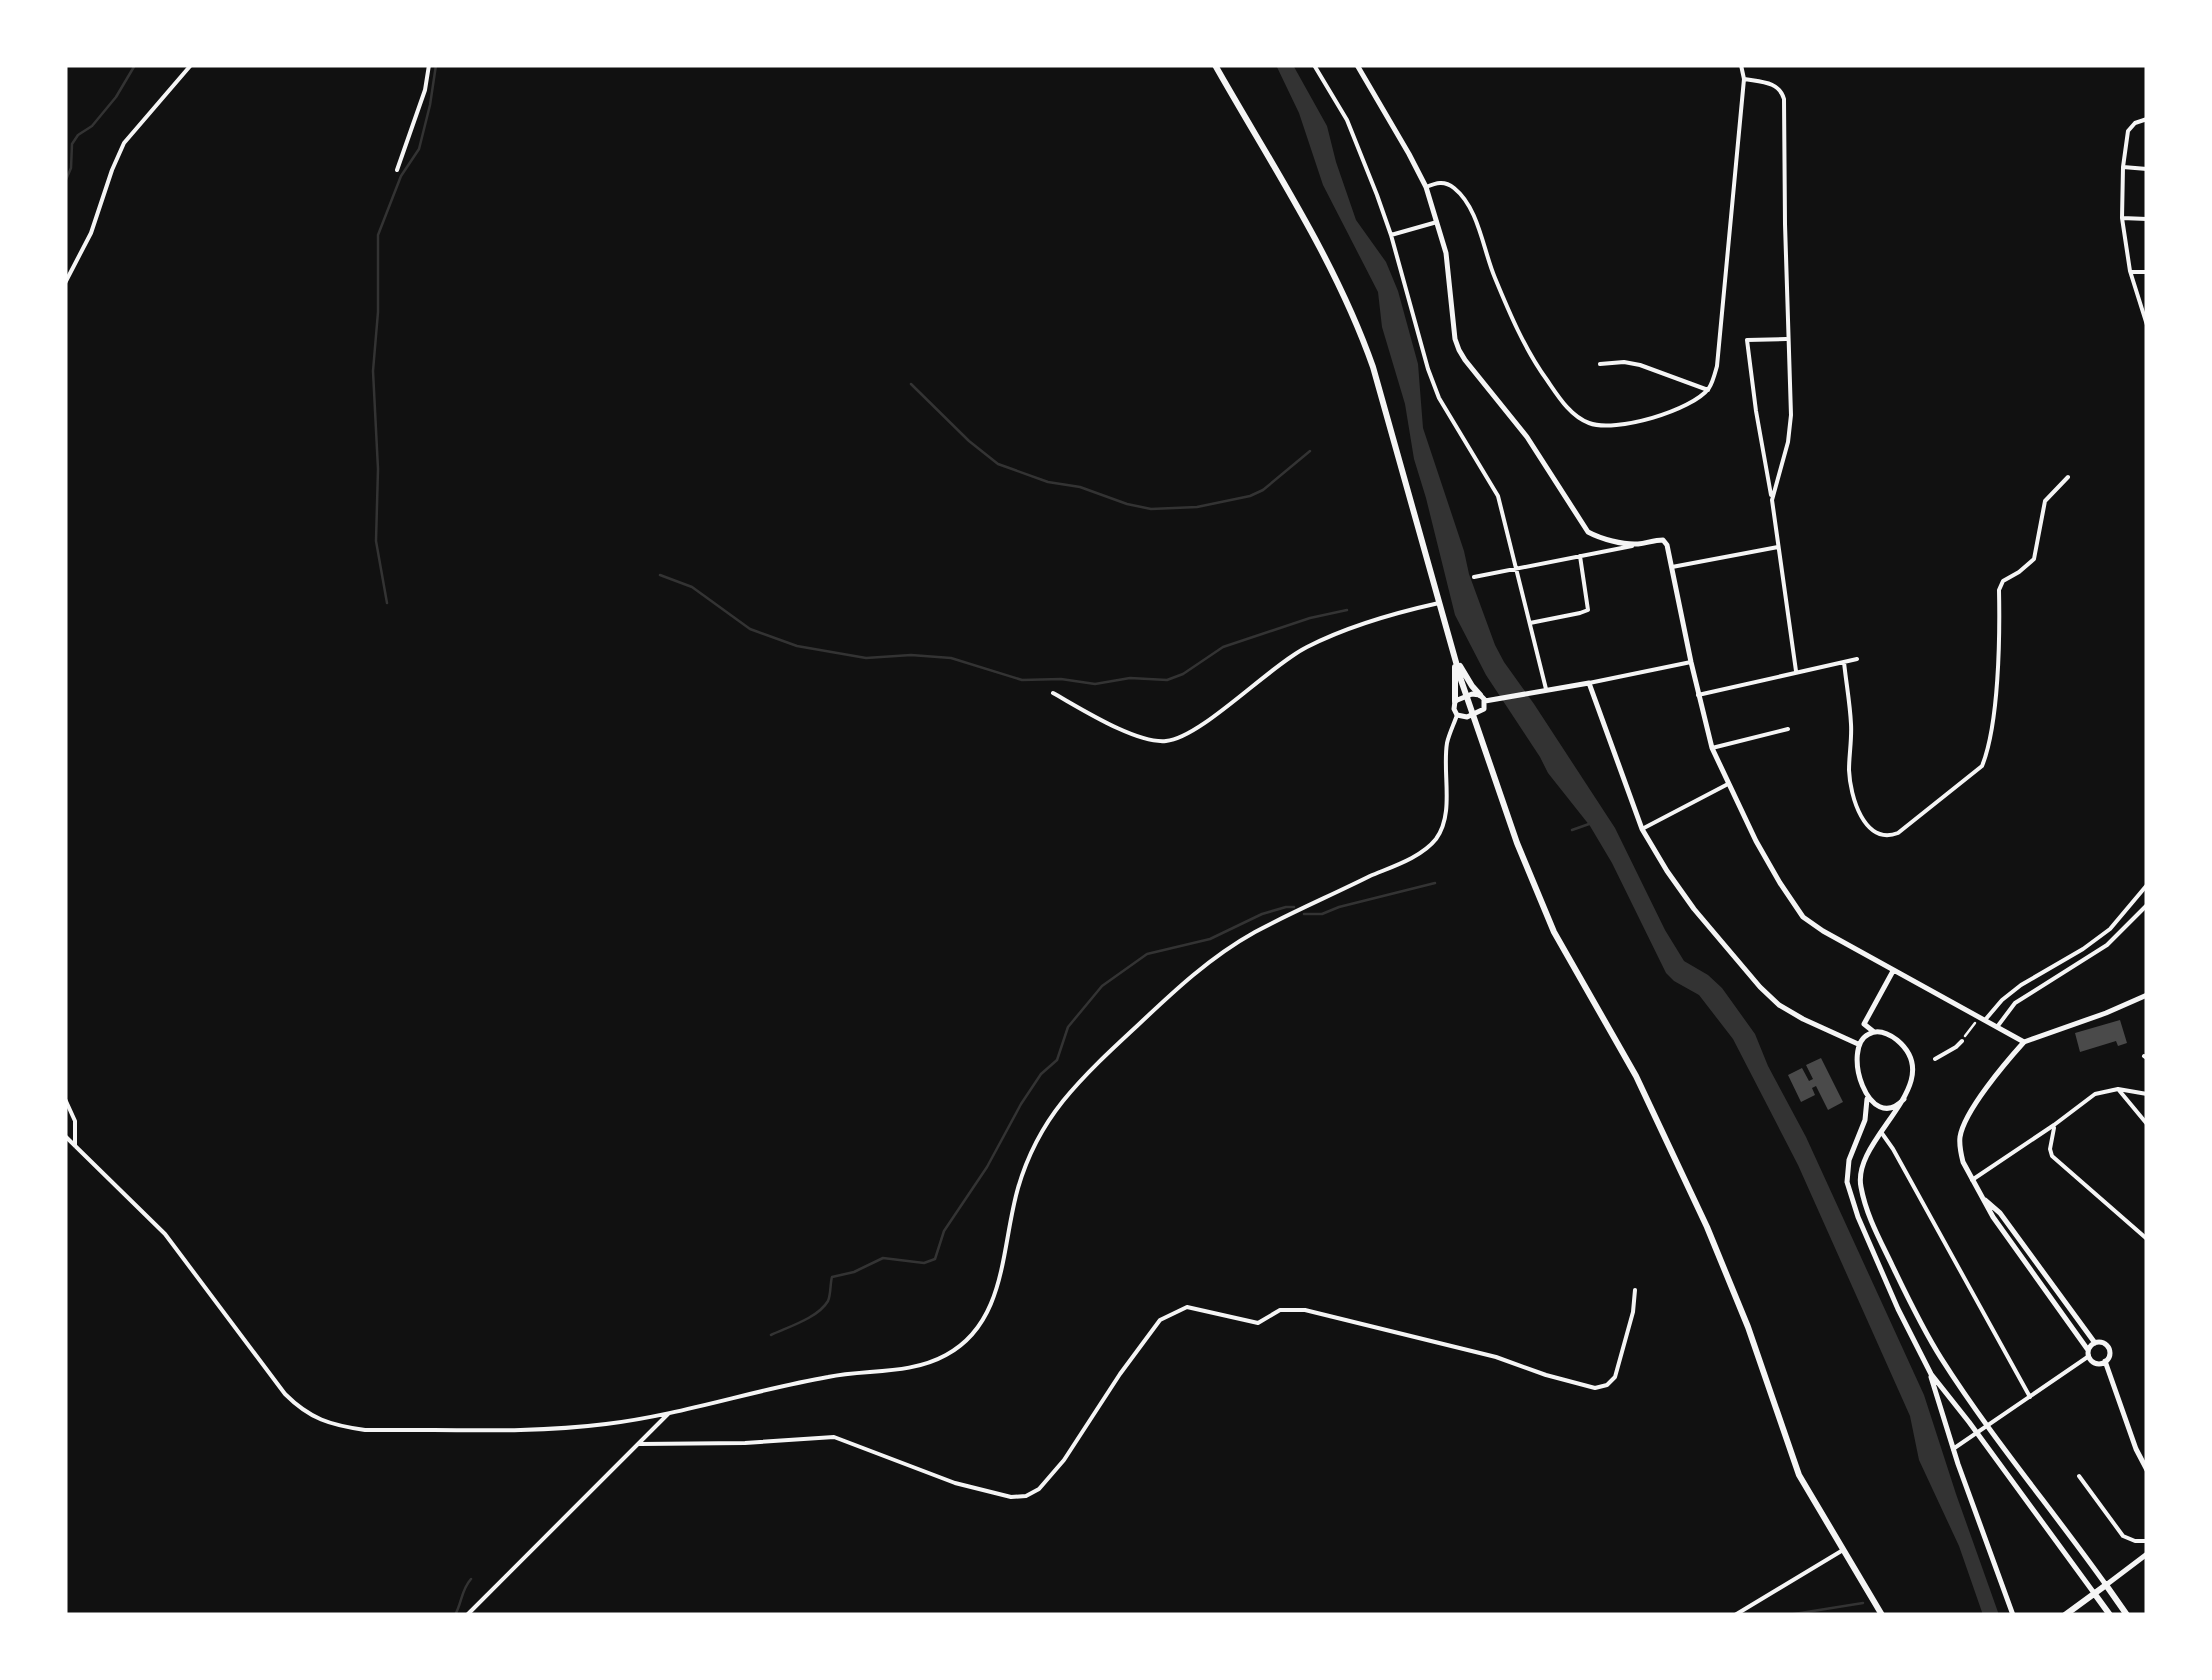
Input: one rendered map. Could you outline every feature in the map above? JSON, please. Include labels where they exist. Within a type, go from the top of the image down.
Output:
[{"type":"main road","points":[[1214,65],[1357,320],[1468,700],[1554,932],[1636,1076],[1707,1227],[1748,1327],[1799,1476],[1882,1615]]},
{"type":"main road","points":[[1453,651],[1483,698]]},
{"type":"main road","points":[[1453,651],[1456,702]]},
{"type":"main road","points":[[2065,1615],[2106,1585],[2127,1615]]},
{"type":"main road","points":[[2094,1594],[2110,1615]]},
{"type":"street","points":[[65,283],[90,233],[124,143],[190,65]]},
{"type":"street","points":[[397,170],[429,65]]},
{"type":"street","points":[[1314,65],[1346,120],[1377,195],[1439,398],[1498,496],[1546,691]]},
{"type":"street","points":[[1358,65],[1426,187],[1446,253],[1455,340],[1465,360],[1527,437],[1588,532],[1636,544]]},
{"type":"street","points":[[1426,187],[1436,182],[1446,184],[1456,189],[1469,207],[1494,276],[1537,366],[1566,406],[1580,418],[1600,426],[1627,424],[1682,407],[1708,390],[1718,356],[1744,79],[1741,65]]},
{"type":"street","points":[[1744,79],[1770,84],[1782,92],[1784,99],[1791,429],[1772,500]]},
{"type":"street","points":[[2146,119],[2128,131],[2122,218],[2130,272],[2147,324]]},
{"type":"street","points":[[2124,167],[2147,170]]},
{"type":"street","points":[[2122,218],[2147,220]]},
{"type":"street","points":[[1391,234],[1437,222]]},
{"type":"street","points":[[2130,272],[2147,272]]},
{"type":"street","points":[[1788,339],[1747,340],[1796,671]]},
{"type":"street","points":[[1600,364],[1640,364],[1708,390]]},
{"type":"street","points":[[1844,662],[1852,730],[1852,792],[1868,828],[1890,836],[1982,766],[1993,720],[1999,590],[2003,581],[2034,560],[2045,501],[2068,478]]},
{"type":"street","points":[[1474,577],[1664,540],[1712,748],[1780,883],[1801,914],[1823,931],[2024,1042]]},
{"type":"street","points":[[1672,567],[1778,547]]},
{"type":"street","points":[[1530,622],[1588,610],[1580,556]]},
{"type":"street","points":[[1053,693],[1128,733],[1166,741],[1203,724],[1306,648],[1369,622],[1439,603]]},
{"type":"street","points":[[1698,694],[1857,658]]},
{"type":"street","points":[[65,1136],[164,1234],[284,1394],[312,1416],[342,1426],[364,1430],[556,1429],[608,1424],[833,1376],[930,1362],[959,1347],[988,1311],[1001,1276],[1018,1190],[1032,1153],[1062,1102],[1102,1059],[1217,954],[1410,858],[1437,838],[1446,812],[1447,743],[1457,715],[1456,702],[1497,700],[1690,662]]},
{"type":"street","points":[[1589,683],[1642,828],[1694,908],[1778,1005],[1858,1044]]},
{"type":"street","points":[[1457,715],[1464,717],[1484,710],[1483,698]]},
{"type":"street","points":[[1712,748],[1788,729]]},
{"type":"street","points":[[1642,828],[1728,784]]},
{"type":"street","points":[[1982,1019],[2021,985],[2110,929],[2147,885]]},
{"type":"street","points":[[1997,1027],[2015,1004],[2107,946],[2147,905]]},
{"type":"street","points":[[1874,1032],[1864,1024],[1893,971]]},
{"type":"street","points":[[2105,1362],[2097,1363],[2088,1353],[1993,1217],[1961,1152],[1962,1130],[1990,1085],[2024,1042],[2147,995]]},
{"type":"street","points":[[2013,1615],[1953,1449],[1931,1374],[1849,1193],[1849,1160],[1865,1120],[1867,1096],[1856,1057],[1858,1044],[1865,1036],[1883,1033],[1896,1040],[1909,1057],[1912,1078],[1904,1099],[1866,1155],[1860,1181],[1865,1205],[1923,1328],[1988,1425],[2106,1585],[2147,1554]]},
{"type":"street","points":[[1935,1059],[1962,1041]]},
{"type":"street","points":[[1972,1180],[2095,1094],[2118,1089],[2147,1094]]},
{"type":"street","points":[[2118,1089],[2147,1124]]},
{"type":"street","points":[[1867,1096],[1875,1105],[1886,1108],[1904,1099]]},
{"type":"street","points":[[65,1098],[77,1129],[75,1146]]},
{"type":"street","points":[[2054,1125],[2052,1156],[2147,1238]]},
{"type":"street","points":[[1881,1132],[2030,1397]]},
{"type":"street","points":[[1983,1198],[2000,1213],[2095,1343]]},
{"type":"street","points":[[640,1444],[834,1437],[955,1483],[1011,1497],[1026,1496],[1039,1489],[1064,1460],[1160,1320],[1187,1306],[1258,1323],[1280,1310],[1306,1310],[1496,1357],[1595,1388],[1607,1385],[1615,1377],[1635,1290]]},
{"type":"street","points":[[1953,1449],[2030,1397],[2088,1353],[2095,1343]]},
{"type":"street","points":[[2095,1343],[2107,1346],[2110,1353],[2105,1362],[2147,1470]]},
{"type":"street","points":[[1931,1374],[2094,1594]]},
{"type":"street","points":[[468,1615],[668,1414]]},
{"type":"street","points":[[2079,1476],[2124,1536],[2147,1541]]},
{"type":"street","points":[[1735,1615],[1843,1550]]},
{"type":"path","points":[[1962,1041],[1982,1019]]},
{"type":"shaded area","points":[[1276,65],[1293,65],[1327,126],[1356,220],[1386,262],[1398,291],[1418,364],[1423,428],[1495,645],[1615,828],[1684,961],[1722,988],[1755,1034],[1924,1395],[1999,1615],[1983,1615],[1959,1546],[1919,1460],[1910,1416],[1798,1165],[1733,1039],[1699,995],[1666,973],[1612,863],[1590,826],[1548,773],[1486,675],[1455,615],[1414,459],[1405,404],[1382,327],[1378,292],[1323,185],[1299,113]]},
{"type":"building","points":[[2120,1020],[2127,1043],[2118,1046],[2116,1041],[2080,1052],[2075,1033]]},
{"type":"building","points":[[1821,1058],[1843,1102],[1828,1110],[1816,1086],[1812,1088],[1815,1095],[1801,1102],[1788,1075],[1802,1068],[1809,1081],[1813,1079],[1806,1065]]},
{"type":"waterway","points":[[65,182],[71,168],[72,144],[116,97],[135,65]]},
{"type":"waterway","points":[[387,603],[376,541],[378,469],[373,371],[378,235],[401,176],[419,149],[436,65]]},
{"type":"waterway","points":[[911,384],[998,464],[1048,482],[1080,487],[1151,509],[1197,507],[1250,496],[1310,451]]},
{"type":"waterway","points":[[660,575],[692,587],[750,629],[797,646],[866,658],[951,658],[1022,680],[1061,679],[1095,684],[1130,678],[1167,680],[1223,647],[1347,610]]},
{"type":"waterway","points":[[1572,830],[1589,824]]},
{"type":"waterway","points":[[1304,914],[1322,914],[1435,883]]},
{"type":"waterway","points":[[771,1335],[823,1307],[829,1298],[832,1277],[883,1258],[924,1263],[935,1259],[944,1231],[987,1167],[1021,1104],[1041,1074],[1057,1060],[1068,1027],[1102,986],[1147,954],[1210,939],[1262,914],[1294,907]]},
{"type":"waterway","points":[[455,1615],[471,1579]]},
{"type":"waterway","points":[[1788,1615],[1863,1603]]}]
